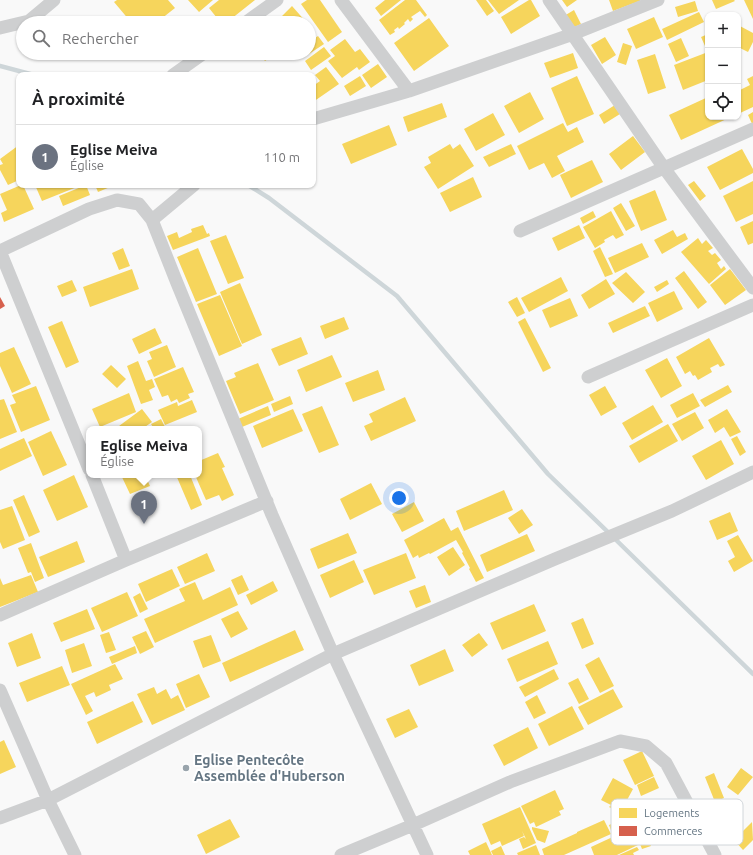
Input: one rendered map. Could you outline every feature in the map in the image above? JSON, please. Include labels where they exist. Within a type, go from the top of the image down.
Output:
[{"type":"street","points":[[35,16],[54,0]]},
{"type":"street","points":[[255,16],[277,0]]},
{"type":"street","points":[[341,0],[409,91]]},
{"type":"street","points":[[549,0],[664,168],[753,288]]},
{"type":"street","points":[[316,118],[409,91],[572,34],[658,0]]},
{"type":"street","points":[[0,28],[16,24]]},
{"type":"street","points":[[177,72],[194,60]]},
{"type":"street","points":[[520,231],[753,129]]},
{"type":"street","points":[[152,220],[190,188]]},
{"type":"street","points":[[86,462],[0,251],[90,209],[117,200],[139,204],[152,220],[267,501],[333,654],[427,855]]},
{"type":"street","points":[[588,378],[753,305]]},
{"type":"street","points":[[0,818],[48,800],[333,654],[548,562],[672,511],[753,472]]},
{"type":"street","points":[[93,478],[126,560]]},
{"type":"street","points":[[0,615],[267,501]]},
{"type":"street","points":[[0,690],[48,800],[75,855]]},
{"type":"street","points":[[341,855],[510,782],[620,741],[646,746],[666,763],[685,799]]},
{"type":"street","points":[[710,845],[715,855]]},
{"type":"building: Logements","points":[[117,0],[168,0],[175,8],[165,16],[126,16],[114,2]]},
{"type":"building: Logements","points":[[188,0],[213,0],[199,12]]},
{"type":"building: Logements","points":[[219,0],[255,0],[235,16],[215,16],[209,8]]},
{"type":"building: Logements","points":[[307,0],[320,0],[342,32],[328,42],[316,25],[316,16],[310,16],[301,4]]},
{"type":"building: Logements","points":[[385,0],[401,0],[381,16],[375,8]]},
{"type":"building: Logements","points":[[405,0],[416,0],[427,15],[425,17],[420,11],[411,17],[413,19],[410,22],[408,19],[404,23],[405,24],[399,29],[398,27],[394,30],[395,32],[390,35],[379,20]]},
{"type":"building: Logements","points":[[476,0],[486,0],[494,11],[487,16]]},
{"type":"building: Logements","points":[[488,0],[519,0],[499,14]]},
{"type":"building: Logements","points":[[531,0],[540,16],[511,34],[501,17]]},
{"type":"building: Logements","points":[[562,0],[577,0],[567,7]]},
{"type":"building: Logements","points":[[609,0],[640,0],[640,1],[613,11]]},
{"type":"building: Logements","points":[[712,0],[734,0],[735,1],[716,9]]},
{"type":"building: Logements","points":[[744,0],[753,0],[753,19]]},
{"type":"building: Logements","points":[[695,1],[698,11],[678,17],[675,7]]},
{"type":"building: Logements","points":[[292,6],[301,16],[282,16]]},
{"type":"building: Logements","points":[[574,10],[581,24],[571,29],[564,16]]},
{"type":"building: Logements","points":[[699,12],[704,22],[667,40],[662,29]]},
{"type":"building: Logements","points":[[654,17],[663,37],[636,49],[627,29]]},
{"type":"building: Logements","points":[[429,18],[449,46],[414,71],[394,43]]},
{"type":"building: Logements","points":[[741,27],[753,33],[753,42],[748,52],[741,48]]},
{"type":"building: Logements","points":[[705,35],[705,46],[701,37]]},
{"type":"building: Logements","points":[[318,36],[324,44],[316,49],[316,37]]},
{"type":"building: Logements","points":[[605,37],[616,55],[602,64],[591,45]]},
{"type":"building: Logements","points":[[681,38],[689,56],[676,62],[668,44]]},
{"type":"building: Logements","points":[[345,39],[355,52],[360,49],[370,62],[359,70],[357,67],[342,78],[328,61],[335,56],[330,50]]},
{"type":"building: Logements","points":[[623,43],[632,46],[626,65],[617,62]]},
{"type":"building: Logements","points":[[324,47],[331,56],[311,70],[305,61],[316,60],[316,53]]},
{"type":"building: Logements","points":[[573,53],[578,68],[550,78],[544,63]]},
{"type":"building: Logements","points":[[705,53],[705,81],[683,90],[674,65]]},
{"type":"building: Logements","points":[[655,54],[666,88],[648,94],[637,60]]},
{"type":"building: Logements","points":[[378,64],[387,77],[371,88],[362,75]]},
{"type":"building: Logements","points":[[326,67],[339,84],[316,100],[316,84],[320,81],[316,74]]},
{"type":"building: Logements","points":[[360,76],[366,86],[350,96],[344,86]]},
{"type":"building: Logements","points":[[577,76],[594,114],[567,126],[551,88]]},
{"type":"building: Logements","points":[[753,76],[753,107],[741,113],[741,90],[750,85],[747,79]]},
{"type":"building: Logements","points":[[530,92],[544,119],[519,133],[504,106]]},
{"type":"building: Logements","points":[[705,98],[705,120],[724,120],[681,140],[669,115]]},
{"type":"building: Logements","points":[[442,103],[447,117],[408,132],[403,117]]},
{"type":"building: Logements","points":[[615,105],[620,114],[604,124],[599,115]]},
{"type":"building: Logements","points":[[753,112],[753,126],[748,115]]},
{"type":"building: Logements","points":[[493,113],[505,135],[476,151],[464,129]]},
{"type":"building: Logements","points":[[563,123],[568,132],[577,127],[584,142],[557,156],[565,171],[552,178],[544,163],[529,170],[517,146]]},
{"type":"building: Logements","points":[[389,125],[397,145],[351,164],[342,144]]},
{"type":"building: Logements","points":[[633,136],[645,152],[621,170],[609,154]]},
{"type":"building: Logements","points":[[450,144],[453,149],[460,144],[474,166],[438,189],[424,167],[431,163],[428,157]]},
{"type":"building: Logements","points":[[511,144],[516,154],[489,167],[483,157]]},
{"type":"building: Logements","points":[[16,147],[16,181],[8,185],[0,170],[0,165],[3,164],[0,159]]},
{"type":"building: Logements","points":[[742,149],[753,169],[753,173],[720,190],[707,167]]},
{"type":"building: Logements","points":[[592,160],[603,182],[571,198],[560,175]]},
{"type":"building: Logements","points":[[473,177],[482,197],[450,212],[440,193]]},
{"type":"building: Logements","points":[[694,181],[706,196],[700,201],[688,185]]},
{"type":"building: Logements","points":[[753,181],[753,214],[736,222],[723,196]]},
{"type":"building: Logements","points":[[16,187],[24,188],[34,209],[4,222],[1,213],[7,210],[0,194]]},
{"type":"building: Logements","points":[[36,188],[74,188],[42,201]]},
{"type":"building: Logements","points":[[79,188],[87,188],[90,195],[63,206],[59,196]]},
{"type":"building: Logements","points":[[96,188],[108,188],[98,192]]},
{"type":"building: Logements","points":[[655,190],[667,220],[641,231],[629,201]]},
{"type":"building: Logements","points":[[621,203],[635,226],[626,231],[613,208]]},
{"type":"building: Logements","points":[[593,211],[596,217],[583,224],[580,218]]},
{"type":"building: Logements","points":[[611,211],[624,235],[616,239],[613,235],[604,240],[605,242],[595,248],[583,227]]},
{"type":"building: Logements","points":[[753,221],[753,243],[748,245],[740,227]]},
{"type":"building: Logements","points":[[203,225],[207,234],[209,233],[210,236],[173,250],[167,236],[177,232],[179,238],[192,232],[191,229]]},
{"type":"building: Logements","points":[[579,225],[585,238],[558,251],[552,238]]},
{"type":"building: Logements","points":[[673,230],[677,237],[685,233],[688,239],[662,254],[654,240]]},
{"type":"building: Logements","points":[[226,235],[244,278],[228,284],[210,241]]},
{"type":"building: Logements","points":[[698,238],[702,244],[706,240],[713,248],[708,251],[712,255],[715,253],[721,260],[717,263],[721,269],[724,266],[726,269],[709,284],[681,252]]},
{"type":"building: Logements","points":[[642,243],[649,257],[615,273],[608,258]]},
{"type":"building: Logements","points":[[600,247],[613,274],[605,277],[593,251]]},
{"type":"building: Logements","points":[[123,248],[130,266],[119,270],[112,253]]},
{"type":"building: Logements","points":[[198,248],[217,294],[196,302],[177,257]]},
{"type":"building: Logements","points":[[132,269],[139,289],[90,307],[83,287]]},
{"type":"building: Logements","points":[[730,269],[746,290],[725,305],[710,285]]},
{"type":"building: Logements","points":[[684,271],[707,302],[698,309],[675,278]]},
{"type":"building: Logements","points":[[626,272],[645,292],[633,303],[612,283]]},
{"type":"building: Logements","points":[[561,277],[568,291],[529,312],[521,298]]},
{"type":"building: Logements","points":[[606,279],[615,294],[589,309],[581,295]]},
{"type":"building: Logements","points":[[72,280],[77,291],[62,297],[57,286]]},
{"type":"building: Logements","points":[[667,280],[669,284],[657,292],[654,287]]},
{"type":"building: Logements","points":[[240,283],[262,335],[242,344],[220,292]]},
{"type":"building: Logements","points":[[674,291],[683,309],[657,322],[648,303]]},
{"type":"building: Logements","points":[[220,295],[242,346],[219,356],[197,304]]},
{"type":"building: Logements","points":[[517,297],[525,313],[517,317],[508,302]]},
{"type":"building: Logements","points":[[570,298],[578,316],[550,328],[542,310]]},
{"type":"building: Logements","points":[[645,306],[650,316],[613,333],[608,323]]},
{"type":"building: Logements","points":[[344,317],[349,329],[325,339],[320,326]]},
{"type":"building: Logements","points":[[525,318],[551,368],[543,372],[518,322]]},
{"type":"building: Logements","points":[[62,321],[79,362],[66,368],[48,327]]},
{"type":"building: Logements","points":[[155,328],[162,343],[139,354],[132,339]]},
{"type":"building: Logements","points":[[301,337],[308,354],[279,366],[271,349]]},
{"type":"building: Logements","points":[[709,338],[725,365],[720,367],[718,364],[710,368],[712,372],[698,380],[690,371],[685,374],[676,357]]},
{"type":"building: Logements","points":[[167,345],[176,367],[154,377],[147,361],[152,359],[149,352]]},
{"type":"building: Logements","points":[[14,347],[31,384],[12,393],[0,366],[0,353]]},
{"type":"building: Logements","points":[[332,355],[342,377],[306,392],[297,370]]},
{"type":"building: Logements","points":[[667,358],[682,386],[661,398],[645,370]]},
{"type":"building: Logements","points":[[138,361],[146,381],[152,379],[155,387],[149,390],[153,400],[141,404],[127,366]]},
{"type":"building: Logements","points":[[258,363],[274,400],[240,414],[226,381],[236,377],[234,373]]},
{"type":"building: Logements","points":[[111,365],[126,379],[117,388],[102,374]]},
{"type":"building: Logements","points":[[183,367],[194,392],[188,394],[190,398],[179,403],[177,399],[171,402],[168,395],[162,397],[154,379]]},
{"type":"building: Logements","points":[[378,370],[385,390],[353,402],[345,383]]},
{"type":"building: Logements","points":[[728,385],[732,392],[705,407],[700,400]]},
{"type":"building: Logements","points":[[36,386],[50,420],[21,432],[10,405],[16,403],[12,395]]},
{"type":"building: Logements","points":[[605,386],[617,407],[601,416],[589,395]]},
{"type":"building: Logements","points":[[129,393],[136,412],[100,426],[92,409]]},
{"type":"building: Logements","points":[[693,393],[700,406],[677,418],[670,405]]},
{"type":"building: Logements","points":[[290,396],[293,404],[274,412],[271,404]]},
{"type":"building: Logements","points":[[405,397],[416,421],[371,441],[364,426],[373,422],[369,414]]},
{"type":"building: Logements","points":[[4,399],[17,432],[0,439],[0,400]]},
{"type":"building: Logements","points":[[192,400],[197,412],[165,425],[158,410],[177,402],[178,406]]},
{"type":"building: Logements","points":[[653,405],[663,422],[632,440],[622,423]]},
{"type":"building: Logements","points":[[268,406],[271,415],[242,427],[238,419]]},
{"type":"building: Logements","points":[[322,406],[339,445],[319,453],[302,414]]},
{"type":"building: Logements","points":[[142,409],[152,422],[146,426],[119,426]]},
{"type":"building: Logements","points":[[293,409],[303,431],[262,448],[253,426]]},
{"type":"building: Logements","points":[[727,409],[741,432],[730,437],[724,427],[715,433],[708,420]]},
{"type":"building: Logements","points":[[695,412],[704,428],[682,441],[672,424]]},
{"type":"building: Logements","points":[[161,419],[164,426],[152,426],[151,424]]},
{"type":"building: Logements","points":[[668,424],[678,441],[639,463],[629,446]]},
{"type":"building: Logements","points":[[51,431],[67,465],[43,476],[28,442]]},
{"type":"building: Logements","points":[[737,436],[746,452],[740,456],[731,439]]},
{"type":"building: Logements","points":[[24,438],[32,456],[0,471],[0,449]]},
{"type":"building: Logements","points":[[721,440],[734,464],[706,480],[692,456]]},
{"type":"building: Logements","points":[[218,453],[225,467],[222,468],[234,495],[222,501],[219,495],[206,500],[196,478],[202,478],[202,460]]},
{"type":"building: Logements","points":[[74,475],[88,507],[57,521],[43,490]]},
{"type":"building: Logements","points":[[122,478],[146,478],[150,486],[130,494]]},
{"type":"building: Logements","points":[[177,478],[191,478],[202,505],[191,510]]},
{"type":"building: Logements","points":[[371,483],[382,504],[350,520],[340,499]]},
{"type":"building: Logements","points":[[504,490],[513,510],[464,531],[456,511]]},
{"type":"building: Logements","points":[[24,495],[40,532],[29,537],[13,500]]},
{"type":"building: Logements","points":[[414,502],[424,521],[402,532],[392,514]]},
{"type":"building: Logements","points":[[12,506],[25,540],[3,549],[0,542],[0,510]]},
{"type":"building: Logements","points":[[522,509],[533,525],[519,534],[508,518]]},
{"type":"building: Logements","points":[[730,512],[738,531],[717,540],[709,521]]},
{"type":"building: Logements","points":[[444,518],[451,531],[458,527],[484,578],[476,582],[456,540],[430,554],[429,553],[419,558],[418,555],[413,558],[404,540]]},
{"type":"building: Logements","points":[[348,533],[357,553],[318,569],[310,549]]},
{"type":"building: Logements","points":[[527,534],[535,551],[487,572],[480,555]]},
{"type":"building: Logements","points":[[738,535],[753,561],[734,572],[728,561],[735,557],[727,541]]},
{"type":"building: Logements","points":[[77,541],[85,562],[48,577],[39,557]]},
{"type":"building: Logements","points":[[31,543],[44,578],[35,582],[31,572],[28,573],[18,548]]},
{"type":"building: Logements","points":[[453,547],[465,565],[449,576],[437,557]]},
{"type":"building: Logements","points":[[207,553],[215,571],[185,584],[177,567]]},
{"type":"building: Logements","points":[[406,553],[416,578],[374,595],[363,570]]},
{"type":"building: Logements","points":[[354,560],[364,582],[330,598],[320,575]]},
{"type":"building: Logements","points":[[172,569],[180,586],[146,602],[138,584]]},
{"type":"building: Logements","points":[[31,575],[38,592],[0,607],[0,578],[3,585]]},
{"type":"building: Logements","points":[[242,575],[249,590],[238,595],[231,580]]},
{"type":"building: Logements","points":[[273,581],[278,591],[251,605],[246,595]]},
{"type":"building: Logements","points":[[195,582],[203,600],[230,587],[238,605],[155,643],[144,619],[185,601],[179,589]]},
{"type":"building: Logements","points":[[425,585],[431,602],[416,608],[409,591]]},
{"type":"building: Logements","points":[[127,592],[138,616],[102,632],[91,608]]},
{"type":"building: Logements","points":[[140,593],[148,609],[140,613],[133,597]]},
{"type":"building: Logements","points":[[534,604],[546,631],[502,650],[490,623]]},
{"type":"building: Logements","points":[[87,609],[95,629],[61,642],[53,623]]},
{"type":"building: Logements","points":[[238,611],[248,629],[231,638],[221,619]]},
{"type":"building: Logements","points":[[583,618],[594,644],[582,649],[571,623]]},
{"type":"building: Logements","points":[[295,630],[304,650],[230,682],[222,663]]},
{"type":"building: Logements","points":[[146,631],[154,647],[140,654],[132,637]]},
{"type":"building: Logements","points":[[109,632],[116,650],[106,653],[100,635]]},
{"type":"building: Logements","points":[[32,633],[41,658],[17,667],[8,643]]},
{"type":"building: Logements","points":[[479,633],[488,645],[472,657],[462,645]]},
{"type":"building: Logements","points":[[211,635],[221,661],[203,668],[193,641]]},
{"type":"building: Logements","points":[[548,641],[558,664],[517,682],[507,659]]},
{"type":"building: Logements","points":[[84,643],[92,666],[72,673],[65,650]]},
{"type":"building: Logements","points":[[135,646],[137,653],[112,664],[109,657]]},
{"type":"building: Logements","points":[[445,649],[454,671],[419,686],[410,665]]},
{"type":"building: Logements","points":[[599,657],[614,686],[600,693],[585,665]]},
{"type":"building: Logements","points":[[115,664],[123,679],[109,685],[111,690],[96,697],[94,692],[85,696],[93,711],[86,715],[71,684]]},
{"type":"building: Logements","points":[[62,666],[70,685],[27,702],[19,683]]},
{"type":"building: Logements","points":[[554,669],[559,679],[525,697],[519,687]]},
{"type":"building: Logements","points":[[199,674],[210,697],[186,708],[176,684]]},
{"type":"building: Logements","points":[[578,678],[589,699],[579,704],[568,683]]},
{"type":"building: Logements","points":[[154,687],[157,694],[166,689],[171,699],[178,695],[185,710],[152,725],[137,694]]},
{"type":"building: Logements","points":[[613,689],[623,707],[588,725],[578,707]]},
{"type":"building: Logements","points":[[537,695],[546,713],[534,719],[525,702]]},
{"type":"building: Logements","points":[[133,701],[143,722],[97,744],[87,722]]},
{"type":"building: Logements","points":[[572,706],[584,729],[549,746],[538,724]]},
{"type":"building: Logements","points":[[409,709],[418,727],[395,738],[386,719]]},
{"type":"building: Logements","points":[[528,727],[538,748],[504,766],[493,745]]},
{"type":"building: Logements","points":[[4,740],[16,767],[0,774],[0,742]]},
{"type":"building: Logements","points":[[642,751],[654,776],[635,785],[623,760]]},
{"type":"building: Logements","points":[[741,768],[753,777],[738,795],[727,787]]},
{"type":"building: Logements","points":[[714,773],[724,798],[714,799],[705,777]]},
{"type":"building: Logements","points":[[654,777],[659,788],[641,796],[637,785]]},
{"type":"building: Logements","points":[[613,778],[633,789],[628,799],[611,799],[611,805],[601,800]]},
{"type":"building: Logements","points":[[555,790],[564,809],[559,811],[561,815],[536,827],[534,822],[530,824],[521,806]]},
{"type":"building: Logements","points":[[520,807],[536,843],[523,849],[519,839],[524,837],[526,839],[522,831],[524,836],[502,846],[500,841],[491,845],[482,824]]},
{"type":"building: Logements","points":[[230,819],[240,837],[206,854],[197,835]]},
{"type":"building: Logements","points":[[604,820],[611,834],[564,855],[544,855],[542,849]]},
{"type":"building: Logements","points":[[752,822],[753,840],[743,850],[738,845],[743,845],[743,831]]},
{"type":"building: Logements","points":[[532,827],[549,831],[545,843],[537,840]]},
{"type":"building: Logements","points":[[611,838],[611,845],[638,845],[617,855],[594,855],[591,847]]},
{"type":"building: Logements","points":[[486,842],[492,855],[470,855],[468,851]]},
{"type":"building: Logements","points":[[536,845],[540,855],[518,855],[517,853]]},
{"type":"building: Logements","points":[[640,845],[651,845],[651,846],[642,849]]},
{"type":"building: Logements","points":[[501,846],[505,855],[493,855],[491,851]]},
{"type":"building: Logements","points":[[637,847],[639,850],[633,853],[634,855],[619,855]]},
{"type":"building: Commerces","points":[[0,297],[5,306],[0,309]]},
{"type":"waterway","points":[[0,66],[23,72]]},
{"type":"waterway","points":[[253,188],[269,198],[397,296],[548,474],[753,674]]},
{"type":"place","name":"Eglise Meiva","points":[[144,524]]},
{"type":"place","name":"Eglise Pentecôte Assemblée d'Huberson","points":[[186,768]]}]
